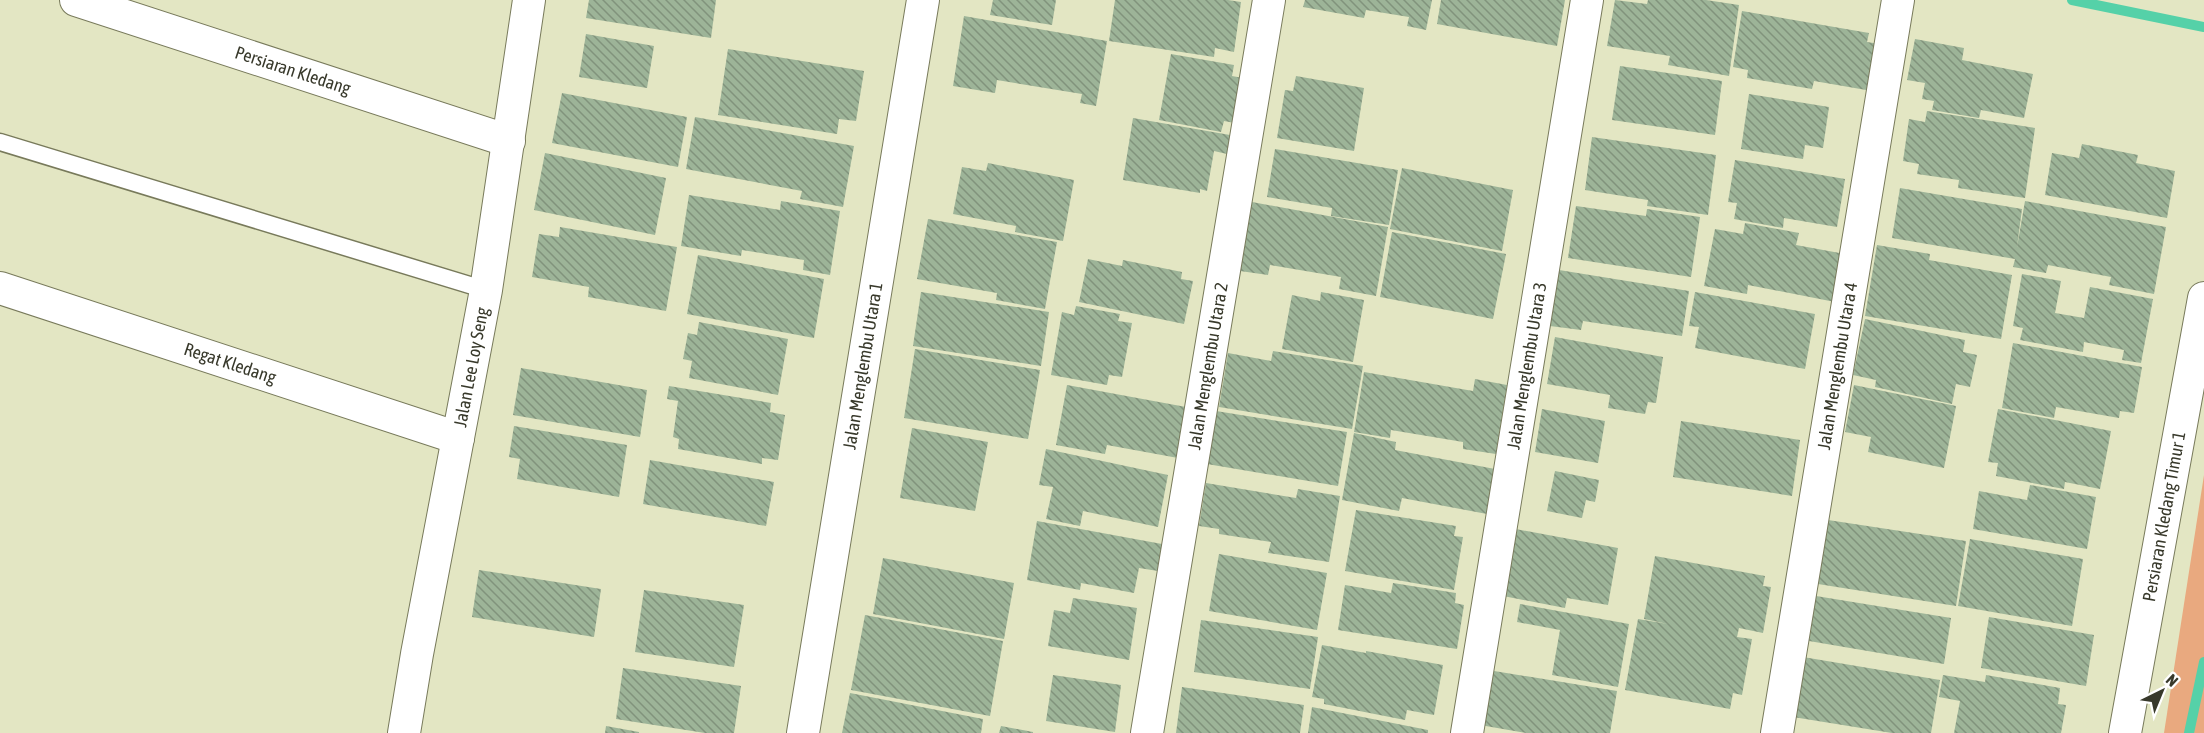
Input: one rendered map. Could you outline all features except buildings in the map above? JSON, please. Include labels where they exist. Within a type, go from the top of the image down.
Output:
[{"type":"street","name":"Persiaran Kledang","points":[[76,0],[509,141]]},
{"type":"street","name":"Jalan Lee Loy Seng","points":[[404,733],[486,290],[530,0]]},
{"type":"street","name":"Jalan Menglembu Utara 1","points":[[803,733],[923,0]]},
{"type":"street","name":"Jalan Menglembu Utara 2","points":[[1147,733],[1269,0]]},
{"type":"street","name":"Jalan Menglembu Utara 3","points":[[1467,733],[1587,0]]},
{"type":"street","name":"Jalan Menglembu Utara 4","points":[[1777,733],[1896,13]]},
{"type":"street","name":"Regat Kledang","points":[[0,288],[458,438]]},
{"type":"street","name":"Persiaran Kledang Timur 1","points":[[2125,733],[2204,298]]},
{"type":"lane","points":[[0,142],[486,290]]},
{"type":"shaded area","points":[[2204,475],[2204,733],[2164,733]]},
{"type":"waterway","points":[[2072,0],[2204,27]]},
{"type":"waterway","points":[[2189,733],[2204,662]]}]
